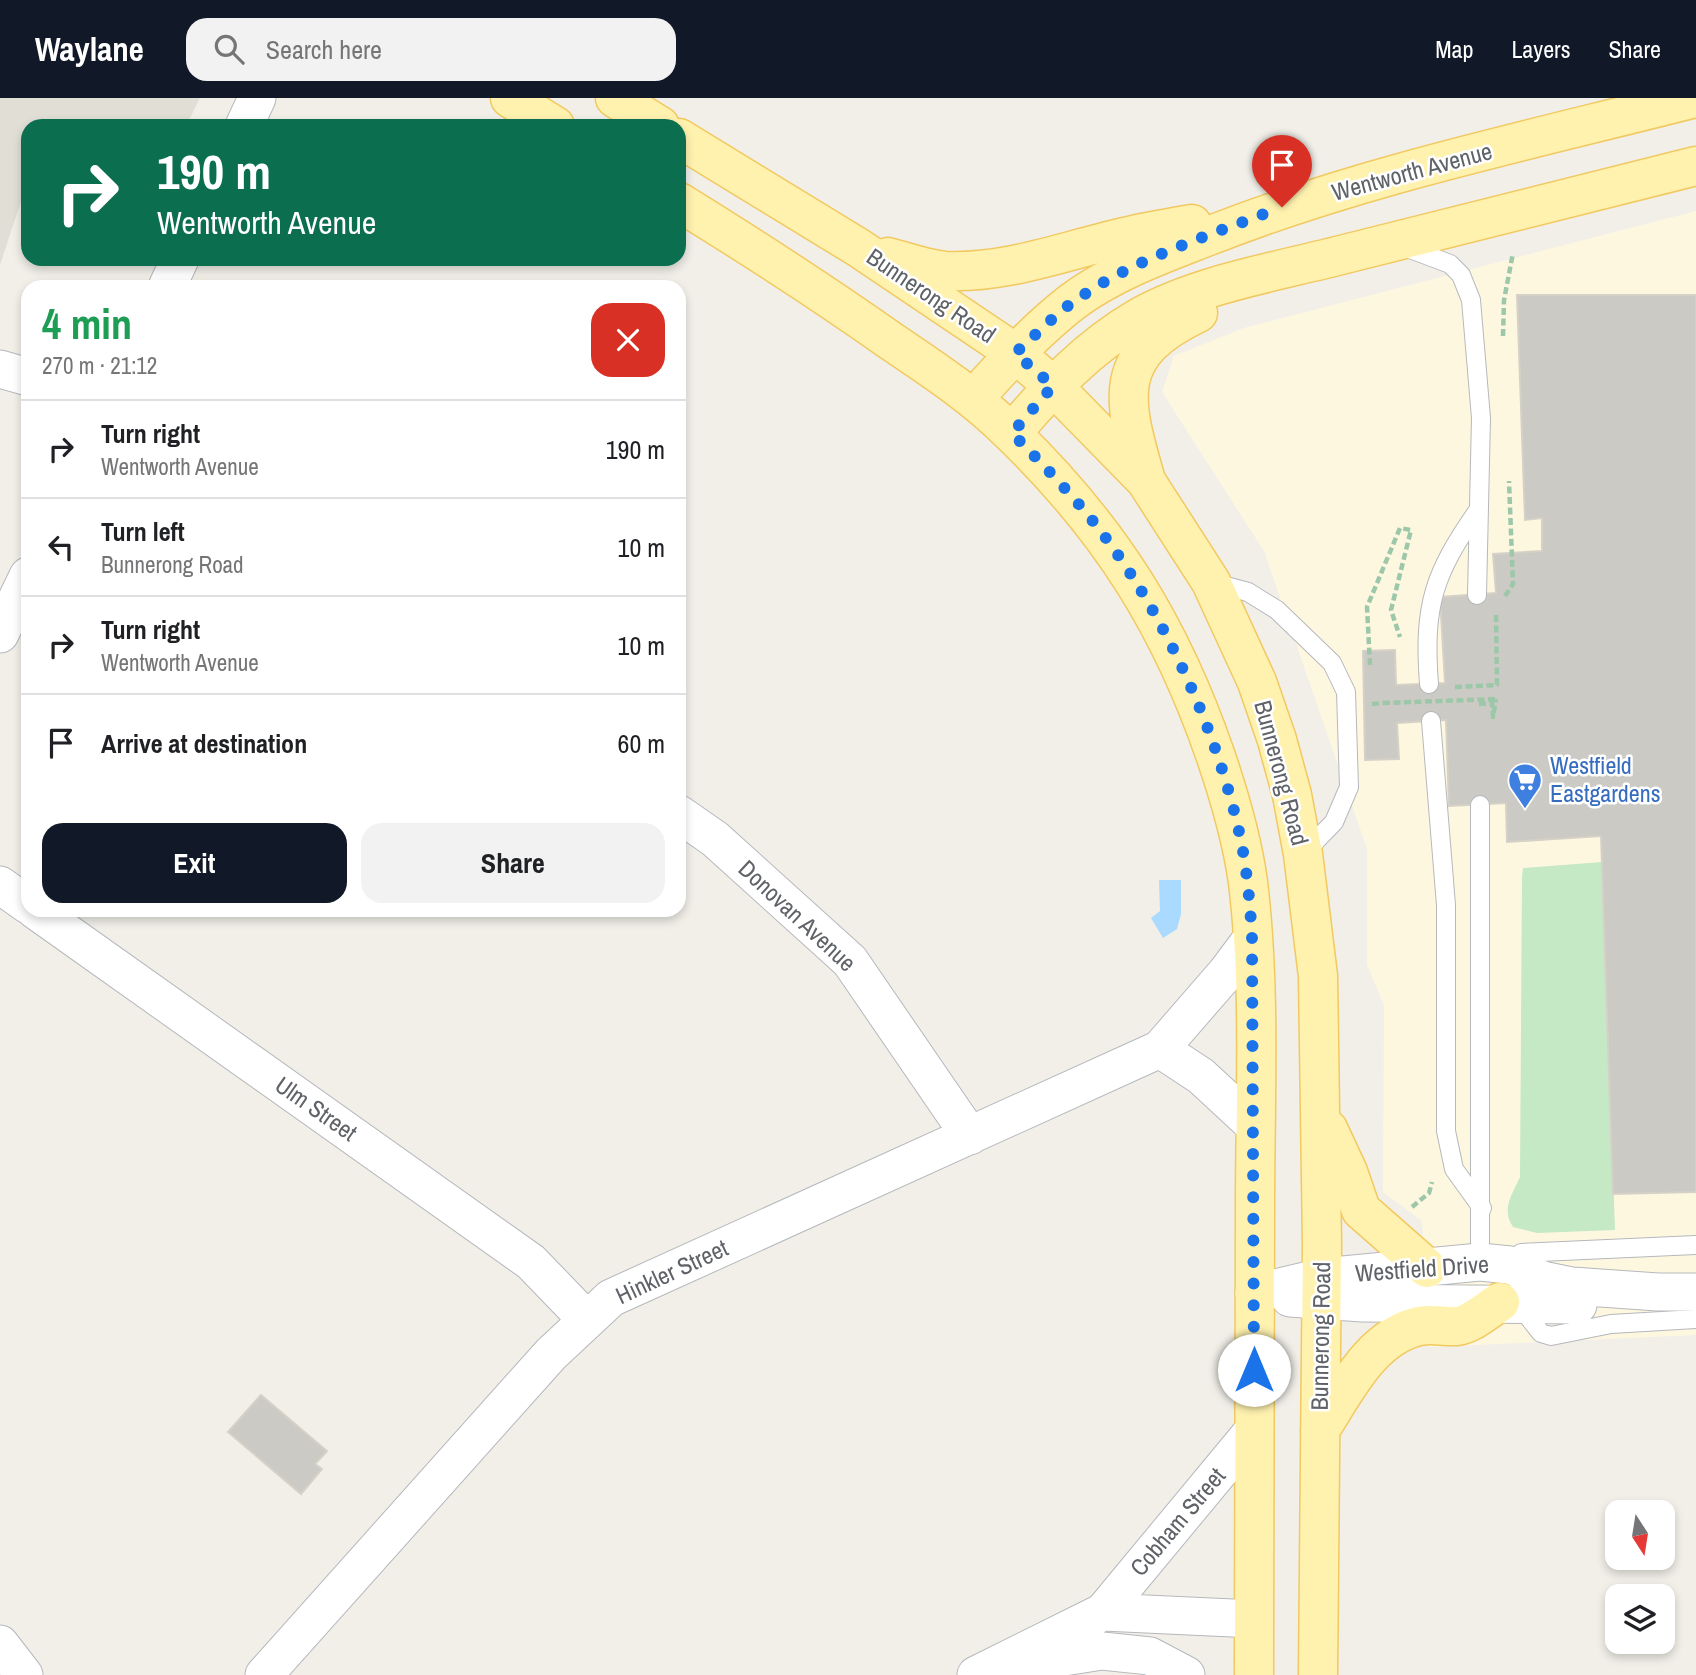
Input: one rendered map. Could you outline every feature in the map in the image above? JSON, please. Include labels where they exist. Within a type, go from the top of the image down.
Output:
[{"type":"main road","points":[[510,98],[544,119]]},
{"type":"main road","points":[[615,98],[649,119]]},
{"type":"main road","name":"Wentworth Avenue","points":[[974,398],[1015,353],[1073,302],[1143,262],[1282,207],[1695,98]]},
{"type":"main road","name":"Bunnerong Road","points":[[686,142],[859,248],[1015,353],[1053,386],[1146,481],[1211,582],[1257,682],[1277,740],[1303,854],[1318,976],[1322,1118],[1318,1675]]},
{"type":"main road","points":[[1012,433],[1053,386],[1094,348],[1143,315],[1207,290],[1696,166]]},
{"type":"main road","points":[[686,206],[838,303],[974,398],[1012,433],[1106,538],[1155,612],[1197,701],[1231,801],[1248,881],[1252,937],[1255,1126],[1254,1675]]},
{"type":"main road","points":[[859,248],[945,271],[987,268],[1032,261],[1129,236],[1282,207]]},
{"type":"main road","points":[[1146,481],[1128,406],[1128,387],[1141,353],[1159,335],[1181,321],[1304,264]]},
{"type":"main road","points":[[1322,1118],[1348,1172],[1361,1210],[1427,1268]]},
{"type":"main road","points":[[1320,1430],[1365,1362],[1395,1334],[1420,1325],[1458,1326],[1508,1302]]},
{"type":"street","points":[[247,119],[257,98]]},
{"type":"street","points":[[0,369],[21,375]]},
{"type":"street","points":[[0,634],[21,590]]},
{"type":"street","name":"Donovan Avenue","points":[[686,819],[715,839],[850,961],[970,1136]]},
{"type":"street","points":[[0,885],[21,900]]},
{"type":"street","name":"Ulm Street","points":[[45,917],[531,1262],[587,1320]]},
{"type":"street","name":"Hinkler Street","points":[[264,1675],[551,1354],[611,1298],[1160,1049],[1226,973],[1252,937]]},
{"type":"street","points":[[1160,1049],[1201,1076],[1255,1126]]},
{"type":"street","name":"Westfield Drive","points":[[1322,1289],[1427,1268],[1495,1264],[1543,1280],[1572,1286],[1696,1292]]},
{"type":"street","name":"Westfield Drive","points":[[1254,1293],[1322,1289],[1594,1305],[1630,1302],[1658,1292]]},
{"type":"street","name":"Cobham Street","points":[[980,1673],[1103,1612],[1253,1431]]},
{"type":"street","name":"Cobham Street","points":[[1103,1612],[1254,1619]]},
{"type":"street","points":[[0,1644],[23,1675]]},
{"type":"street","name":"Cobham Street","points":[[980,1673],[1102,1651],[1150,1656],[1186,1675]]},
{"type":"lane","points":[[1391,242],[1450,264],[1467,286],[1473,315],[1481,418],[1477,595]]},
{"type":"lane","points":[[1429,684],[1427,657],[1431,600],[1450,551],[1479,509]]},
{"type":"lane","points":[[1211,582],[1248,592],[1277,610],[1332,663],[1346,692],[1349,787],[1344,804],[1334,822],[1303,854]]},
{"type":"lane","points":[[1431,721],[1446,905],[1447,1141],[1454,1169],[1482,1208]]},
{"type":"lane","points":[[1480,805],[1482,1208],[1495,1264],[1521,1253],[1696,1245]]},
{"type":"lane","points":[[1508,1302],[1542,1333],[1551,1336],[1611,1324],[1696,1319]]},
{"type":"path","points":[[1370,665],[1367,607],[1400,528],[1410,530],[1391,610],[1404,646]]},
{"type":"path","points":[[1502,601],[1513,584],[1512,545]]},
{"type":"path","points":[[1479,686],[1497,685],[1496,610]]},
{"type":"path","points":[[1372,704],[1496,699],[1493,717],[1492,704],[1479,704]]},
{"type":"shaded area","points":[[0,98],[200,98],[190,119],[21,119],[21,201],[0,265]]},
{"type":"shaded area","name":"Westfield Eastgardens","points":[[1696,211],[1696,1335],[1429,1347],[1422,1221],[1383,1192],[1384,1005],[1367,965],[1367,849],[1264,551],[1162,392],[1174,356],[1244,328]]},
{"type":"green space","points":[[1602,862],[1615,1230],[1537,1233],[1513,1227],[1508,1214],[1509,1202],[1520,1177],[1523,868]]},
{"type":"water","points":[[1159,880],[1181,880],[1181,914],[1177,929],[1163,938],[1151,918],[1160,911]]},
{"type":"building","name":"Westfield Eastgardens","points":[[1517,295],[1696,295],[1696,1192],[1613,1194],[1601,836],[1507,842],[1506,803],[1449,806],[1446,720],[1397,723],[1399,759],[1365,760],[1363,651],[1395,650],[1396,685],[1445,683],[1440,597],[1496,593],[1493,554],[1542,551],[1542,518],[1525,520]]},
{"type":"building","points":[[261,1395],[327,1451],[315,1464],[322,1469],[301,1494],[228,1432]]},
{"type":"place","name":"Westfield Eastgardens","points":[[1525,810]]},
{"type":"route","points":[[1254,1370],[1255,1091],[1252,937],[1248,881],[1231,801],[1197,701],[1155,612],[1106,538],[1012,433],[1053,386],[1015,353],[1073,302],[1143,262],[1282,207]]}]
